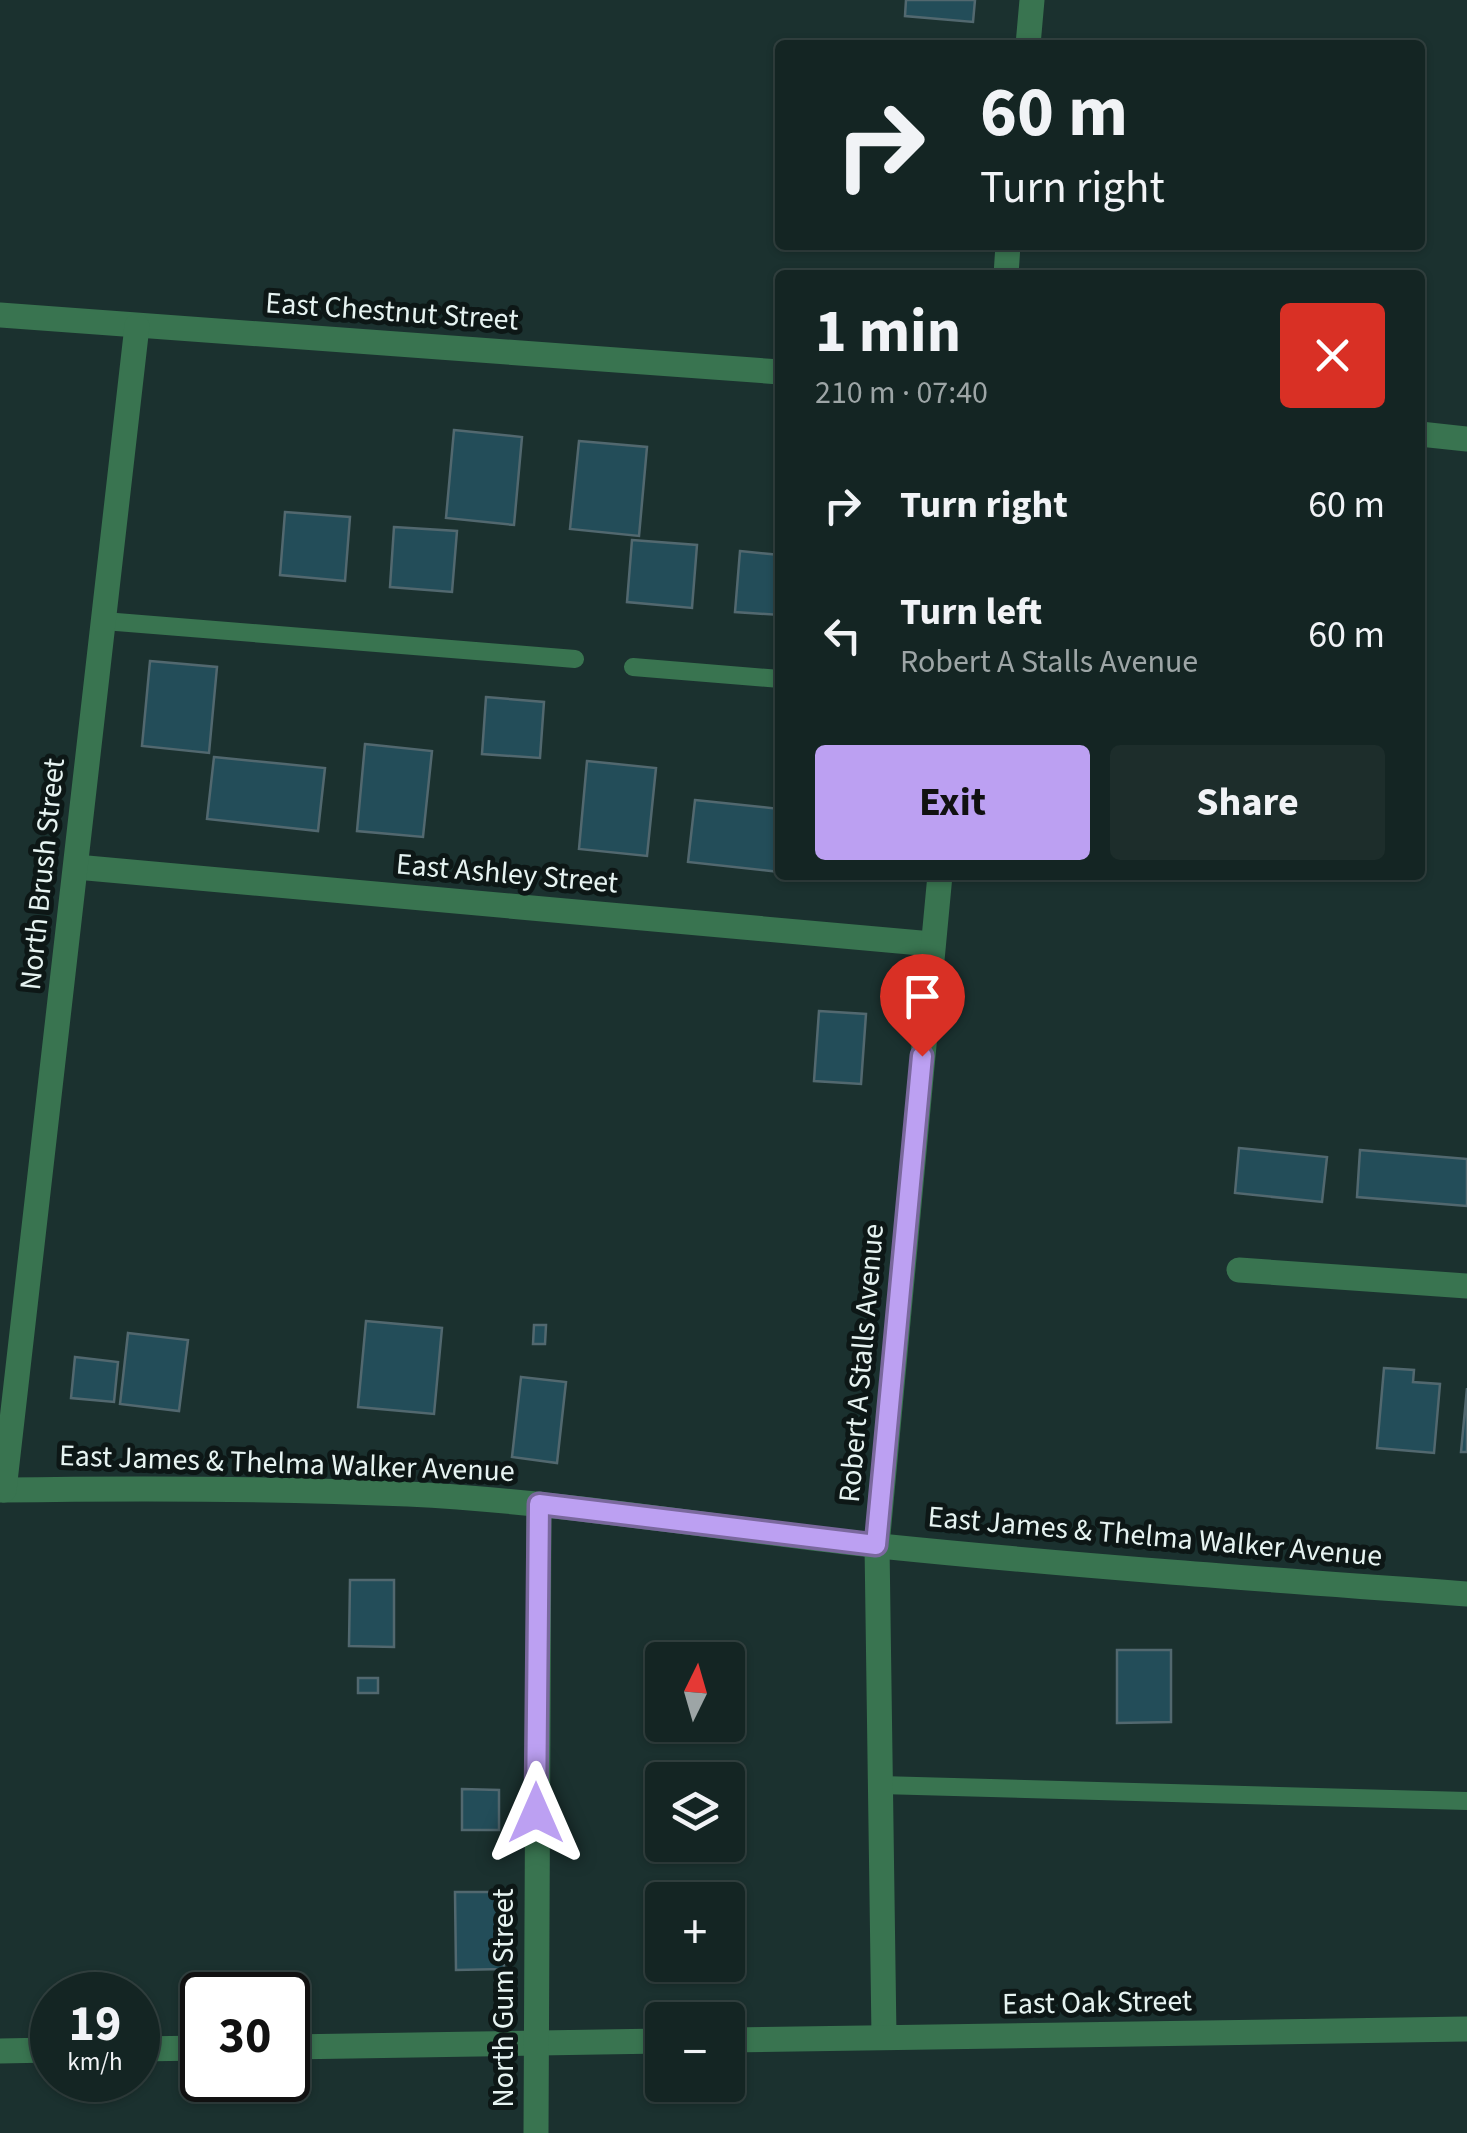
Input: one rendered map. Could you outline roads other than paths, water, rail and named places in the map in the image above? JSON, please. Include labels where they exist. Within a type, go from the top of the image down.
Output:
[{"type":"street","points":[[1028,40],[1032,0]]},
{"type":"street","name":"East Chestnut Street","points":[[0,315],[775,372]]},
{"type":"street","name":"North Brush Street","points":[[2,1490],[137,326]]},
{"type":"street","points":[[1425,435],[1467,439]]},
{"type":"street","name":"East Ashley Street","points":[[76,866],[932,944]]},
{"type":"street","name":"Robert A Stalls Avenue","points":[[884,2038],[876,1545],[939,880]]},
{"type":"street","points":[[1239,1270],[1467,1286]]},
{"type":"street","name":"East James & Thelma Walker Avenue","points":[[2,1490],[79,1487],[408,1494],[539,1504],[876,1545],[1136,1570],[1467,1594]]},
{"type":"street","name":"North Gum Street","points":[[536,2133],[539,1504]]},
{"type":"street","name":"East Oak Street","points":[[745,2040],[1467,2029]]},
{"type":"street","points":[[310,2047],[645,2041]]},
{"type":"street","points":[[0,2051],[30,2050]]},
{"type":"lane","points":[[104,621],[575,660]]},
{"type":"lane","points":[[633,667],[775,679]]},
{"type":"lane","points":[[880,1785],[1467,1801]]}]
